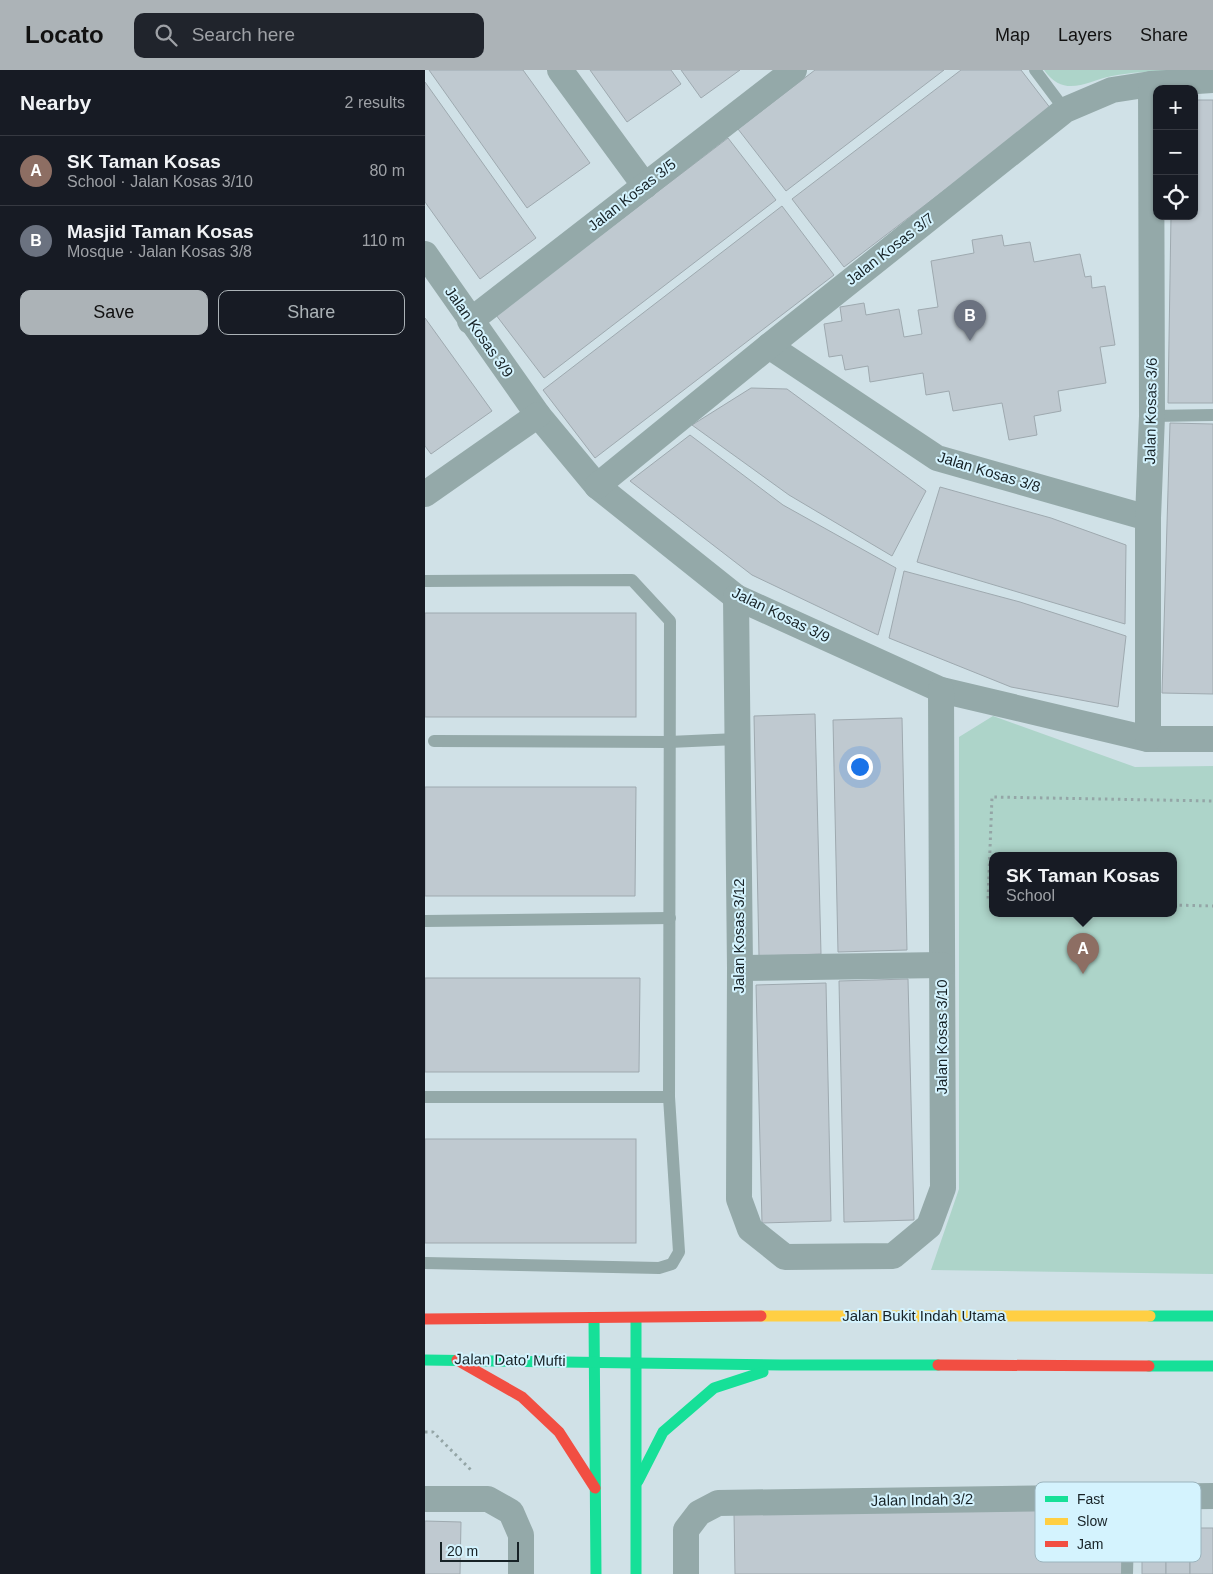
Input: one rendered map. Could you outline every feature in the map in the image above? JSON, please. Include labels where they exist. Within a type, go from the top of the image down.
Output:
[{"type":"street","points":[[560,70],[645,186]]},
{"type":"street","name":"Jalan Kosas 3/5","points":[[470,321],[794,70]]},
{"type":"street","name":"Jalan Kosas 3/7","points":[[597,486],[1065,110],[1112,90],[1151,84],[1213,80]]},
{"type":"street","name":"Jalan Kosas 3/6","points":[[1148,739],[1148,518],[1152,416],[1151,84]]},
{"type":"street","name":"Jalan Kosas 3/9","points":[[425,254],[470,321],[538,415],[597,486],[736,597],[941,690],[1148,739],[1213,739]]},
{"type":"street","name":"Jalan Kosas 3/8","points":[[769,346],[937,458],[1148,518]]},
{"type":"street","points":[[425,494],[538,415]]},
{"type":"street","name":"Jalan Kosas 3/12","points":[[736,597],[740,968],[739,1199],[750,1229],[785,1257]]},
{"type":"street","name":"Jalan Kosas 3/10","points":[[785,1257],[893,1256],[929,1226],[943,1188],[941,690]]},
{"type":"street","points":[[740,968],[942,965]]},
{"type":"street","name":"Jalan Bukit Indah Utama","points":[[594,1318],[687,1316],[1213,1316]]},
{"type":"street","points":[[425,1319],[594,1318],[596,1574]]},
{"type":"street","points":[[636,1318],[637,1574]]},
{"type":"street","points":[[456,1359],[522,1397],[559,1432],[595,1488]]},
{"type":"street","name":"Jalan Dato' Mufti","points":[[425,1360],[595,1362]]},
{"type":"street","points":[[595,1362],[781,1365],[1213,1366]]},
{"type":"street","points":[[636,1484],[663,1432],[714,1388],[781,1365]]},
{"type":"street","points":[[425,1499],[488,1499],[511,1512],[521,1535],[521,1574]]},
{"type":"street","name":"Jalan Indah 3/2","points":[[686,1574],[686,1530],[699,1513],[718,1502],[1035,1499]]},
{"type":"lane","points":[[1035,70],[1065,110]]},
{"type":"lane","points":[[1152,416],[1213,415]]},
{"type":"lane","points":[[425,581],[632,580],[670,621],[669,1097],[679,1252],[672,1264],[659,1268],[425,1263]]},
{"type":"lane","points":[[434,740],[669,742],[737,739]]},
{"type":"lane","points":[[425,921],[669,918]]},
{"type":"lane","points":[[425,1097],[669,1097]]},
{"type":"path","points":[[990,852],[992,797],[1213,801]]},
{"type":"path","points":[[989,874],[989,900]]},
{"type":"path","points":[[1177,905],[1213,906]]},
{"type":"path","points":[[425,1432],[433,1432],[473,1473]]},
{"type":"green space","points":[[1044,70],[1171,70],[1119,75],[1076,86],[1068,86],[1052,79]]},
{"type":"green space","points":[[993,716],[1135,767],[1213,766],[1213,1274],[931,1270],[959,1189],[959,737]]},
{"type":"building","points":[[429,70],[523,70],[590,163],[527,208]]},
{"type":"building","points":[[590,70],[671,70],[681,84],[627,122]]},
{"type":"building","points":[[681,70],[740,70],[701,98]]},
{"type":"building","points":[[815,70],[944,70],[786,191],[738,129]]},
{"type":"building","points":[[961,70],[1021,70],[1051,109],[844,267],[792,199]]},
{"type":"building","points":[[425,82],[536,238],[480,279],[425,202]]},
{"type":"building","points":[[1198,100],[1213,100],[1213,403],[1168,403],[1171,220],[1198,220]]},
{"type":"building","points":[[728,138],[776,200],[544,378],[496,315]]},
{"type":"building","points":[[782,206],[834,275],[595,458],[543,390]]},
{"type":"building","points":[[1002,235],[1004,246],[1030,242],[1034,262],[1080,254],[1085,277],[1091,276],[1092,288],[1105,286],[1115,345],[1100,347],[1106,383],[1058,391],[1061,411],[1034,416],[1037,435],[1009,440],[1002,403],[953,411],[949,391],[926,395],[923,373],[870,382],[868,366],[845,370],[842,355],[829,357],[824,324],[842,321],[840,307],[864,303],[866,315],[899,309],[904,337],[922,334],[918,310],[938,307],[931,261],[974,253],[972,240]]},
{"type":"building","points":[[425,318],[492,411],[431,454],[425,446]]},
{"type":"building","points":[[751,388],[787,389],[926,491],[892,556],[789,495],[692,425]]},
{"type":"building","points":[[1170,423],[1213,424],[1213,694],[1162,693]]},
{"type":"building","points":[[690,435],[783,505],[896,568],[878,635],[752,575],[630,481]]},
{"type":"building","points":[[940,487],[1051,518],[1126,545],[1125,624],[917,562]]},
{"type":"building","points":[[904,571],[1020,602],[1126,636],[1118,707],[1011,687],[889,638]]},
{"type":"building","points":[[425,613],[636,613],[636,717],[425,717]]},
{"type":"building","points":[[815,714],[821,954],[759,956],[754,716]]},
{"type":"building","points":[[902,718],[907,950],[838,952],[833,720]]},
{"type":"building","points":[[425,787],[636,787],[635,896],[425,896]]},
{"type":"building","points":[[425,978],[640,978],[639,1072],[425,1072]]},
{"type":"building","points":[[908,979],[914,1220],[844,1222],[839,981]]},
{"type":"building","points":[[826,983],[831,1221],[762,1223],[756,985]]},
{"type":"building","points":[[425,1139],[636,1139],[636,1243],[425,1243]]},
{"type":"building","points":[[1035,1507],[1035,1562],[1122,1562],[1122,1574],[735,1574],[734,1514]]},
{"type":"building","points":[[425,1521],[461,1522],[460,1574],[425,1574]]},
{"type":"building","points":[[1201,1528],[1213,1528],[1213,1574],[1190,1574],[1190,1562],[1201,1562]]},
{"type":"building","points":[[1142,1562],[1166,1562],[1166,1574],[1142,1574]]},
{"type":"building","points":[[1166,1562],[1190,1562],[1190,1574],[1166,1574]]},
{"type":"traffic: fast","points":[[1150,1316],[1213,1316]]},
{"type":"traffic: fast","points":[[594,1318],[596,1574]]},
{"type":"traffic: fast","points":[[636,1318],[636,1574]]},
{"type":"traffic: fast","points":[[425,1360],[781,1365],[938,1365]]},
{"type":"traffic: fast","points":[[1149,1366],[1213,1366]]},
{"type":"traffic: fast","points":[[638,1481],[663,1432],[714,1388],[763,1372]]},
{"type":"traffic: slow","points":[[761,1316],[1150,1316]]},
{"type":"traffic: jam","points":[[425,1319],[761,1316]]},
{"type":"traffic: jam","points":[[457,1360],[522,1397],[559,1432],[595,1488]]},
{"type":"traffic: jam","points":[[938,1365],[1149,1366]]},
{"type":"place","name":"Masjid Taman Kosas","points":[[970,341]]},
{"type":"place","name":"SK Taman Kosas","points":[[1083,974]]}]
